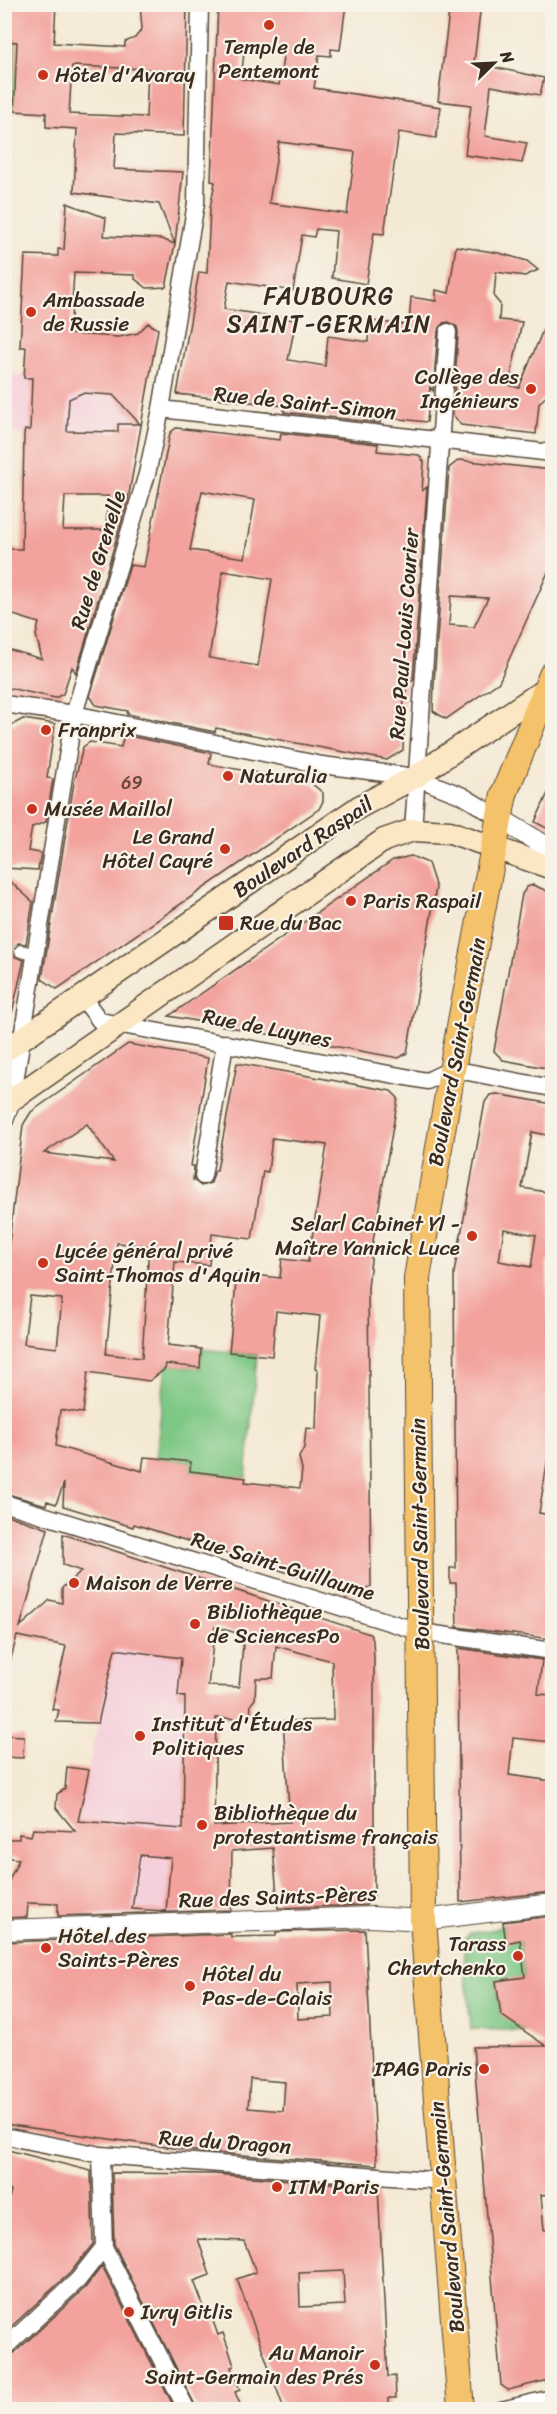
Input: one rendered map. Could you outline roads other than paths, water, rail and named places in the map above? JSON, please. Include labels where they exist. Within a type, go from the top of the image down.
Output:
[{"type":"main road","name":"Boulevard Raspail","points":[[12,1046],[359,807],[415,777],[549,682]]},
{"type":"main road","name":"Boulevard Saint-Germain","points":[[461,2409],[423,1920],[417,1278],[452,1069],[504,794],[549,682]]},
{"type":"main road","name":"Boulevard Raspail","points":[[8,1102],[384,840],[412,830],[450,832],[494,848]]},
{"type":"main road","points":[[494,848],[552,868]]},
{"type":"street","name":"Rue de Grenelle","points":[[4,1123],[8,1102],[12,1046],[27,952],[74,714],[147,474],[160,409],[196,203],[200,4]]},
{"type":"street","name":"Rue Paul-Louis Courier","points":[[412,830],[448,332]]},
{"type":"street","name":"Rue de Saint-Simon","points":[[160,409],[552,453]]},
{"type":"street","points":[[4,704],[74,714],[322,765],[415,777],[463,796],[552,850]]},
{"type":"street","name":"Rue de Luynes","points":[[82,998],[100,1022],[427,1081],[452,1069]]},
{"type":"street","points":[[203,1176],[225,1043]]},
{"type":"street","points":[[452,1069],[552,1088]]},
{"type":"street","name":"Rue Saint-Guillaume","points":[[4,1503],[421,1632],[552,1651]]},
{"type":"street","name":"Rue des Saints-Pères","points":[[4,1930],[372,1917],[423,1920],[552,1904]]},
{"type":"street","name":"Rue du Dragon","points":[[4,2136],[101,2155],[444,2181]]},
{"type":"street","points":[[101,2155],[104,2247],[187,2409]]},
{"type":"street","points":[[4,2348],[78,2280],[104,2247]]},
{"type":"street","points":[[501,2409],[552,2398]]},
{"type":"tunnel","points":[[4,947],[21,951]]},
{"type":"place","name":"Temple de Pentemont","points":[[269,25]]},
{"type":"place","name":"Hôtel d'Avaray","points":[[43,75]]},
{"type":"place","name":"Ambassade de Russie","points":[[31,312]]},
{"type":"place","name":"Collège des Ingénieurs","points":[[531,389]]},
{"type":"place","name":"Franprix","points":[[46,730]]},
{"type":"place","name":"Naturalia","points":[[228,776]]},
{"type":"place","name":"Musée Maillol","points":[[32,809]]},
{"type":"place","name":"Le Grand Hôtel Cayré","points":[[225,849]]},
{"type":"place","name":"Paris Raspail","points":[[351,901]]},
{"type":"place","name":"Rue du Bac","points":[[226,923]]},
{"type":"place","name":"Selarl Cabinet Yl - Maître Yannick Luce","points":[[472,1236]]},
{"type":"place","name":"Lycée général privé Saint-Thomas d'Aquin","points":[[43,1263]]},
{"type":"place","name":"Maison de Verre","points":[[74,1583]]},
{"type":"place","name":"Bibliothèque de SciencesPo","points":[[195,1624]]},
{"type":"place","name":"Institut d'Études Politiques","points":[[140,1736]]},
{"type":"place","name":"Bibliothèque du protestantisme français","points":[[202,1825]]},
{"type":"place","name":"Hôtel des Saints-Pères","points":[[46,1948]]},
{"type":"place","name":"Tarass Chevtchenko","points":[[518,1956]]},
{"type":"place","name":"Hôtel du Pas-de-Calais","points":[[190,1986]]},
{"type":"place","name":"IPAG Paris","points":[[484,2069]]},
{"type":"place","name":"ITM Paris","points":[[277,2187]]},
{"type":"place","name":"Ivry Gitlis","points":[[129,2312]]},
{"type":"place","name":"Au Manoir Saint-Germain des Prés","points":[[375,2365]]},
{"type":"district","name":"FAUBOURG SAINT-GERMAIN","points":[[329,310]]}]
